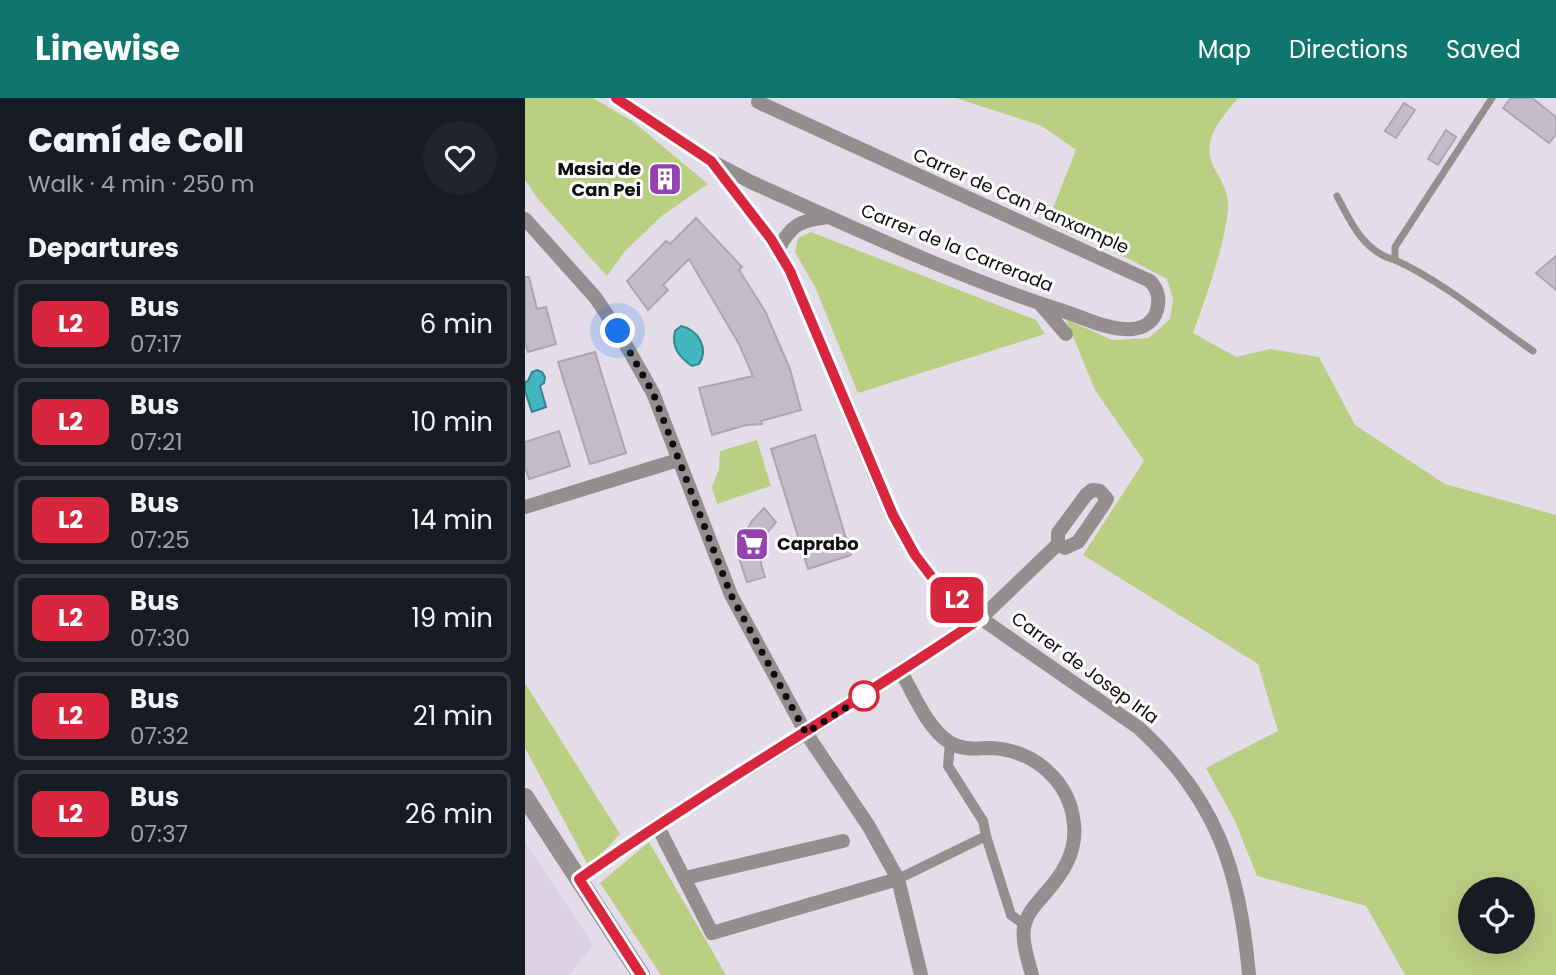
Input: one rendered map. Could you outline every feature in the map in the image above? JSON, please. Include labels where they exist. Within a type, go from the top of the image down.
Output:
[{"type":"street","points":[[617,98],[711,161]]},
{"type":"street","name":"Carrer de Can Panxample","points":[[755,100],[1150,281],[1158,290],[1159,303],[1155,317],[1139,328],[1114,328],[1072,314]]},
{"type":"street","name":"Carrer de la Carrerada","points":[[711,161],[829,217],[1013,295],[1072,314]]},
{"type":"street","name":"Carrer de Josep Irla","points":[[711,161],[778,250],[790,271],[893,515],[915,555],[934,580],[963,606],[1139,728],[1165,752],[1185,776],[1209,813],[1225,850],[1243,916],[1249,975]]},
{"type":"street","points":[[778,250],[787,233],[796,225],[829,217]]},
{"type":"street","points":[[525,219],[595,297],[618,331],[653,393],[731,595],[806,733],[868,825],[898,879],[921,975]]},
{"type":"street","points":[[1039,303],[1066,334]]},
{"type":"street","points":[[525,507],[678,460]]},
{"type":"street","points":[[579,879],[657,825],[806,733],[981,618],[1058,544]]},
{"type":"street","points":[[901,672],[934,729],[950,743],[970,750],[989,748],[1028,758],[1049,771],[1066,795],[1074,823],[1073,849],[1061,875],[1034,906],[1024,924],[1024,944],[1032,975]]},
{"type":"street","points":[[950,743],[948,766],[983,821],[1011,915],[1024,924]]},
{"type":"street","points":[[525,797],[641,975]]},
{"type":"street","points":[[657,825],[712,933],[898,879],[986,836]]},
{"type":"street","points":[[685,878],[843,841]]},
{"type":"lane","points":[[1395,260],[1395,247],[1492,98]]},
{"type":"lane","points":[[1337,196],[1363,240],[1377,253],[1410,267],[1533,351]]},
{"type":"shaded area","points":[[525,842],[593,945],[569,975],[525,975]]},
{"type":"green space","points":[[525,98],[593,98],[632,121],[708,184],[663,215],[625,251],[607,276],[538,199],[525,180]]},
{"type":"green space","points":[[956,98],[1238,98],[1218,124],[1210,142],[1212,162],[1225,190],[1228,208],[1219,254],[1193,333],[1236,357],[1270,349],[1319,357],[1355,425],[1445,484],[1556,515],[1556,975],[1405,975],[1366,906],[1257,876],[1235,821],[1206,768],[1278,731],[1258,664],[1083,555],[1144,461],[1095,390],[1066,319],[1112,340],[1149,338],[1170,319],[1173,299],[1167,279],[1047,223],[1076,150],[1042,126]]},
{"type":"green space","points":[[811,232],[1036,320],[1045,334],[858,393],[816,289],[795,252],[798,238]]},
{"type":"green space","points":[[757,440],[771,486],[717,504],[712,487],[719,469],[720,451]]},
{"type":"green space","points":[[525,683],[620,834],[589,867],[525,748]]},
{"type":"green space","points":[[649,842],[726,975],[661,975],[600,883]]},
{"type":"water","points":[[681,326],[693,332],[701,341],[703,352],[699,364],[692,366],[677,351],[674,337],[675,331]]},
{"type":"water","points":[[537,370],[545,377],[540,386],[546,407],[532,412],[525,382],[532,372]]},
{"type":"building","points":[[1511,98],[1532,98],[1556,117],[1556,134],[1549,143],[1503,108]]},
{"type":"building","points":[[1404,103],[1415,110],[1396,138],[1385,131]]},
{"type":"building","points":[[1446,130],[1456,137],[1438,165],[1428,159]]},
{"type":"building","name":"Masia de Can Pei","points":[[674,164],[678,191],[656,193],[653,166]]},
{"type":"building","points":[[696,218],[742,267],[739,270],[765,311],[790,369],[801,410],[761,421],[762,424],[746,425],[712,435],[699,388],[753,376],[739,344],[689,259],[663,285],[668,290],[648,310],[627,281],[666,241],[670,244]]},
{"type":"building","points":[[1556,256],[1556,290],[1536,273]]},
{"type":"building","points":[[525,277],[529,277],[537,309],[546,307],[556,344],[528,352],[525,343]]},
{"type":"building","points":[[595,352],[626,453],[590,464],[558,362]]},
{"type":"building","points":[[559,431],[570,466],[529,479],[525,467],[525,442]]},
{"type":"building","points":[[815,435],[851,555],[808,569],[771,449]]},
{"type":"building","name":"Caprabo","points":[[764,508],[776,522],[766,534],[761,550],[765,577],[747,582],[739,558],[743,537]]},
{"type":"bus line","name":"L2","points":[[616,98],[711,161],[771,239],[790,271],[845,407],[893,515],[915,555],[934,580],[981,618],[806,733],[657,825],[579,879],[641,975]]},
{"type":"place","name":"Masia de Can Pei","points":[[665,179]]},
{"type":"place","name":"Caprabo","points":[[752,544]]},
{"type":"route","points":[[618,331],[653,393],[731,595],[806,733],[864,696]]}]
